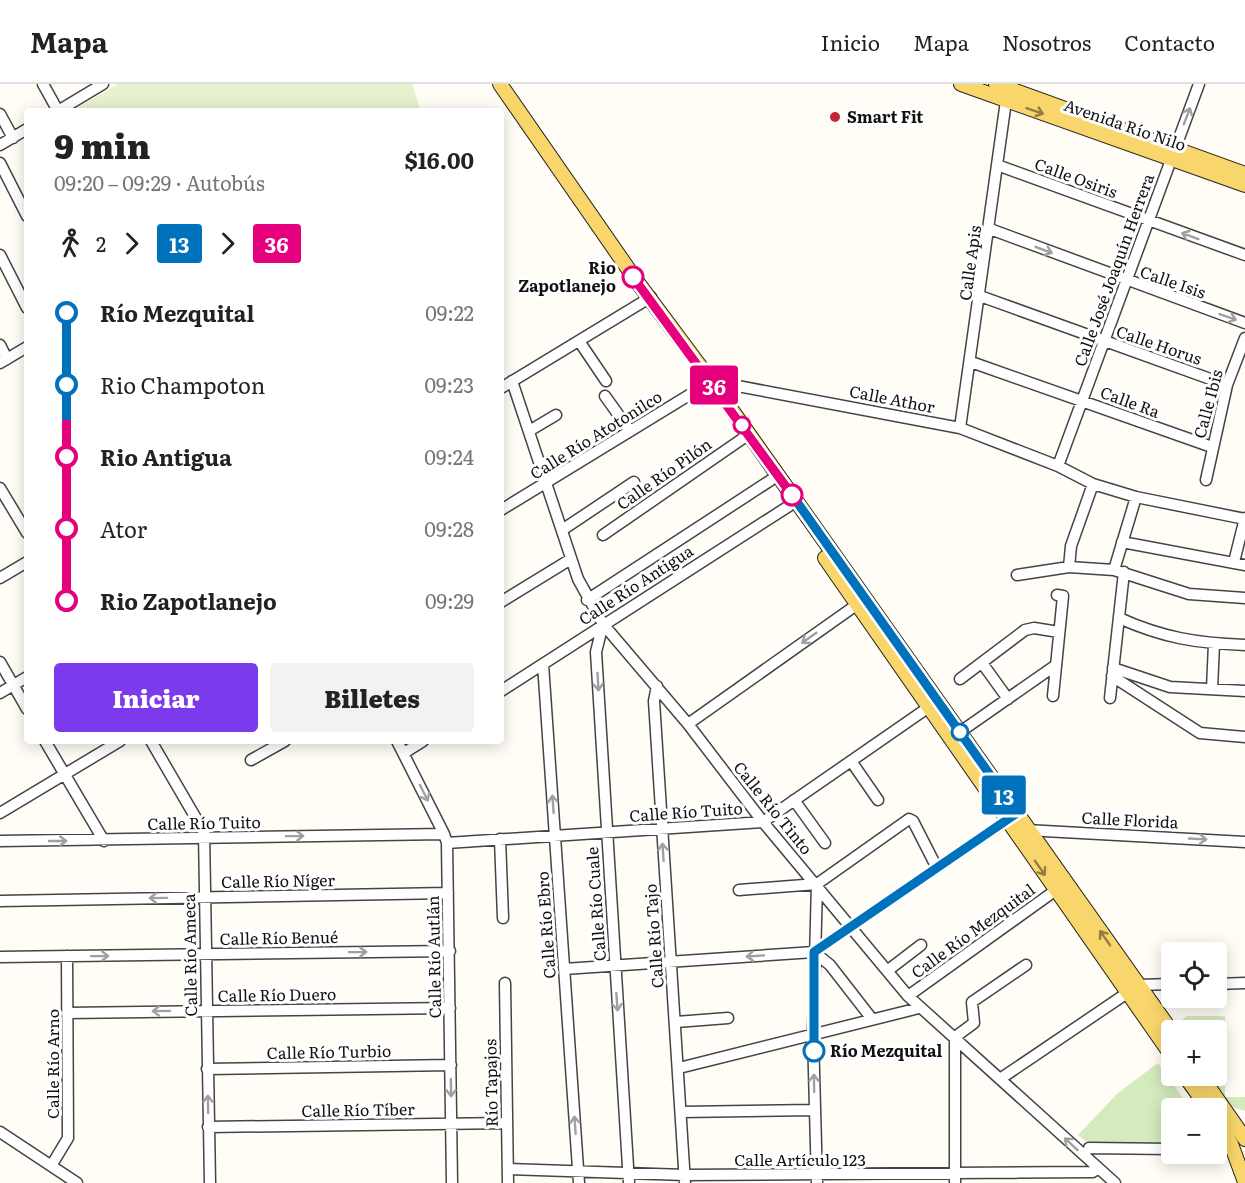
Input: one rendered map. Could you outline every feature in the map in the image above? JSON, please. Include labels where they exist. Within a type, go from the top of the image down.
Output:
[{"type":"main road","points":[[500,84],[861,601],[929,707],[1012,821],[1028,830],[1133,989],[1161,1037]]},
{"type":"main road","name":"Avenida Río Nilo","points":[[961,84],[1006,101],[1245,174]]},
{"type":"main road","name":"Avenida Río Nilo","points":[[996,84],[1173,153],[1245,185]]},
{"type":"main road","points":[[710,386],[742,439],[789,506],[960,732],[1056,890],[1133,989],[1161,1020]]},
{"type":"main road","points":[[1195,1086],[1206,1098]]},
{"type":"main road","points":[[1227,1111],[1245,1118]]},
{"type":"main road","points":[[1227,1120],[1245,1139]]},
{"type":"main road","points":[[1227,1138],[1242,1179]]},
{"type":"main road","points":[[1242,1179],[1245,1159]]},
{"type":"street","points":[[43,84],[56,108]]},
{"type":"street","points":[[63,108],[103,84]]},
{"type":"street","name":"Calle José Joaquín Herrera","points":[[1058,466],[1199,84]]},
{"type":"street","name":"Calle Apis","points":[[960,428],[990,229],[1006,101]]},
{"type":"street","points":[[0,114],[13,138]]},
{"type":"street","points":[[0,145],[24,131]]},
{"type":"street","points":[[0,163],[24,210]]},
{"type":"street","name":"Calle Osiris","points":[[997,165],[1245,255]]},
{"type":"street","name":"Calle Isis","points":[[990,229],[1245,323]]},
{"type":"street","points":[[0,255],[24,302]]},
{"type":"street","name":"Calle Horus","points":[[980,296],[1227,385]]},
{"type":"street","points":[[504,386],[648,298]]},
{"type":"street","name":"Calle Ibis","points":[[1206,480],[1227,385],[1245,338]]},
{"type":"street","points":[[579,340],[606,381]]},
{"type":"street","points":[[0,345],[3,361],[24,352]]},
{"type":"street","name":"Calle Ra","points":[[971,362],[1212,447]]},
{"type":"street","name":"Calle Río Tinto","points":[[512,381],[571,559],[588,600],[603,624],[657,686],[763,822],[908,996],[1000,1079],[1093,1174],[1115,1183]]},
{"type":"street","name":"Calle Athor","points":[[710,386],[750,386],[960,428],[1058,466],[1093,484],[1136,497],[1245,519]]},
{"type":"street","name":"Calle Río Atotonilco","points":[[504,508],[630,431],[710,386]]},
{"type":"street","points":[[605,396],[630,431]]},
{"type":"street","points":[[529,431],[556,415]]},
{"type":"street","name":"Calle Río Pilón","points":[[603,535],[742,439]]},
{"type":"street","points":[[588,600],[771,480]]},
{"type":"street","points":[[562,530],[634,482]]},
{"type":"street","points":[[1069,567],[1071,546],[1093,484]]},
{"type":"street","points":[[0,488],[24,528]]},
{"type":"street","points":[[1110,698],[1119,618],[1119,571],[1122,542],[1136,497]]},
{"type":"street","name":"Calle Río Antigua","points":[[504,689],[789,506]]},
{"type":"street","points":[[1233,562],[1245,519]]},
{"type":"street","points":[[1122,542],[1245,565]]},
{"type":"street","points":[[504,600],[571,559]]},
{"type":"street","points":[[0,578],[24,564]]},
{"type":"street","points":[[1017,575],[1069,567],[1119,571],[1164,588],[1189,594],[1245,598]]},
{"type":"street","points":[[1053,696],[1063,596],[1057,595]]},
{"type":"street","points":[[688,724],[861,601]]},
{"type":"street","points":[[1119,618],[1172,638],[1214,644],[1245,645]]},
{"type":"street","name":"Calle Río Cuale","points":[[603,624],[596,652],[629,1178]]},
{"type":"street","points":[[960,679],[1029,629],[1059,632]]},
{"type":"street","points":[[1212,689],[1214,644]]},
{"type":"street","points":[[0,662],[24,703]]},
{"type":"street","points":[[982,663],[1008,699]]},
{"type":"street","name":"Calle Río Ebro","points":[[543,664],[579,1183]]},
{"type":"street","points":[[960,732],[1056,665]]},
{"type":"street","points":[[1112,672],[1170,687],[1245,691]]},
{"type":"street","points":[[1112,672],[1200,733],[1245,737]]},
{"type":"street","points":[[0,693],[24,679]]},
{"type":"street","name":"Calle Río Tajo","points":[[657,686],[654,701],[661,828],[685,1179]]},
{"type":"street","name":"Calle Río Tuito","points":[[0,841],[204,838],[500,839],[763,822],[929,707]]},
{"type":"street","points":[[47,744],[104,841]]},
{"type":"street","points":[[0,813],[115,744]]},
{"type":"street","name":"Calle Río Ameca","points":[[153,744],[202,827],[204,838],[210,1183]]},
{"type":"street","points":[[251,760],[280,744]]},
{"type":"street","name":"Calle Río Autlán","points":[[400,744],[446,838],[450,951],[452,1183]]},
{"type":"street","points":[[404,753],[418,744]]},
{"type":"street","points":[[851,761],[878,800]]},
{"type":"street","points":[[794,800],[825,843]]},
{"type":"street","points":[[739,890],[817,884],[909,819],[913,820],[937,868]]},
{"type":"street","points":[[564,969],[814,952],[937,868],[1012,821]]},
{"type":"street","name":"Calle Florida","points":[[1028,830],[1245,842]]},
{"type":"street","points":[[500,839],[503,918]]},
{"type":"street","points":[[817,884],[813,1034],[817,1179]]},
{"type":"street","name":"Calle Río Mezquital","points":[[908,996],[1056,890]]},
{"type":"street","name":"Calle Río Níger","points":[[0,901],[448,893]]},
{"type":"street","points":[[887,971],[921,945]]},
{"type":"street","name":"Calle Río Benué","points":[[0,957],[450,951]]},
{"type":"street","points":[[814,952],[830,964],[872,1019]]},
{"type":"street","name":"Calle Río Arno","points":[[51,1166],[68,1138],[67,956]]},
{"type":"street","points":[[955,1178],[955,1037],[974,1023],[972,1002],[1026,965]]},
{"type":"street","name":"Río Tapajos","points":[[505,983],[508,1183]]},
{"type":"street","points":[[1227,984],[1245,983]]},
{"type":"street","points":[[1000,1079],[1133,989],[1161,985]]},
{"type":"street","name":"Calle Río Duero","points":[[68,1013],[450,1008]]},
{"type":"street","points":[[679,1068],[919,1008]]},
{"type":"street","points":[[676,1022],[728,1018]]},
{"type":"street","name":"Calle Río Turbio","points":[[207,1069],[451,1065]]},
{"type":"street","points":[[681,1112],[815,1110]]},
{"type":"street","name":"Calle Río Tíber","points":[[208,1127],[507,1122]]},
{"type":"street","points":[[0,1132],[77,1183]]},
{"type":"street","points":[[1089,1148],[1161,1149]]},
{"type":"street","name":"Calle Artículo 123","points":[[508,1169],[578,1171],[629,1178],[685,1179],[955,1178],[1093,1174]]},
{"type":"green space","points":[[118,84],[412,84],[420,108],[77,108]]},
{"type":"green space","points":[[1187,1016],[1225,1016],[1225,1020],[1182,1020]]},
{"type":"green space","points":[[1158,1063],[1161,1067],[1161,1086],[1174,1086],[1183,1098],[1161,1098],[1161,1145],[1089,1144],[1078,1135],[1118,1093]]},
{"type":"green space","points":[[1217,1086],[1225,1086],[1225,1097],[1245,1097],[1245,1111],[1230,1106],[1227,1098],[1225,1098]]},
{"type":"bus line","name":"36","points":[[633,277],[651,297],[792,495]]},
{"type":"bus line","name":"13","points":[[792,495],[1017,813],[814,952],[814,1051]]},
{"type":"place","name":"Smart Fit","points":[[835,117]]},
{"type":"place","name":"Rio Zapotlanejo","points":[[633,277]]},
{"type":"place","name":"Río Mezquital","points":[[814,1051]]}]
